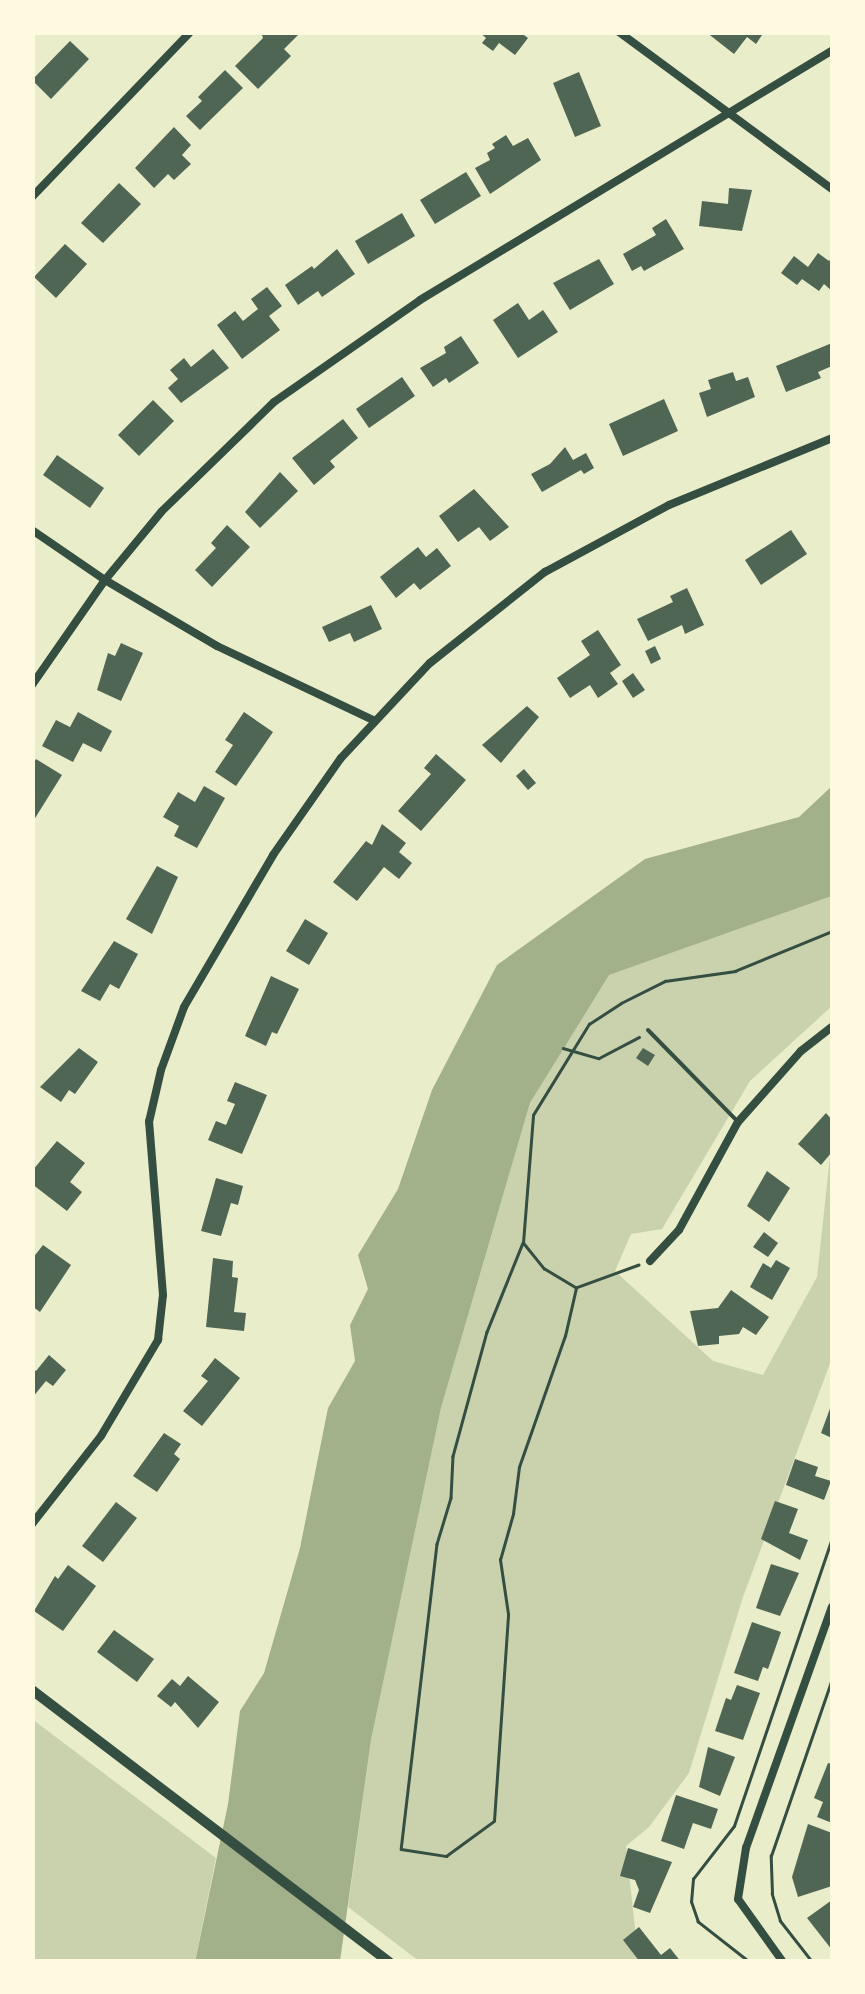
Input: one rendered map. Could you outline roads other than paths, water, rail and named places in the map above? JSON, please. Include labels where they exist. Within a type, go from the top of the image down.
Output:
[{"type":"main road","points":[[32,1690],[387,1960]]},
{"type":"street","points":[[32,196],[190,32]]},
{"type":"street","points":[[619,32],[832,189]]},
{"type":"street","points":[[32,685],[105,580],[213,457],[274,402],[420,300],[832,50]]},
{"type":"street","points":[[32,1524],[110,1423],[158,1340],[163,1295],[148,1152],[149,1122],[161,1070],[184,1007],[272,855],[374,720],[466,630],[584,547],[669,505],[832,438]]},
{"type":"street","points":[[32,530],[105,580],[268,674],[374,720]]},
{"type":"street","points":[[650,1261],[679,1230],[738,1122],[801,1052],[832,1027]]},
{"type":"street","points":[[783,1962],[738,1898],[746,1848],[832,1607]]},
{"type":"lane","points":[[648,1030],[738,1122]]}]
